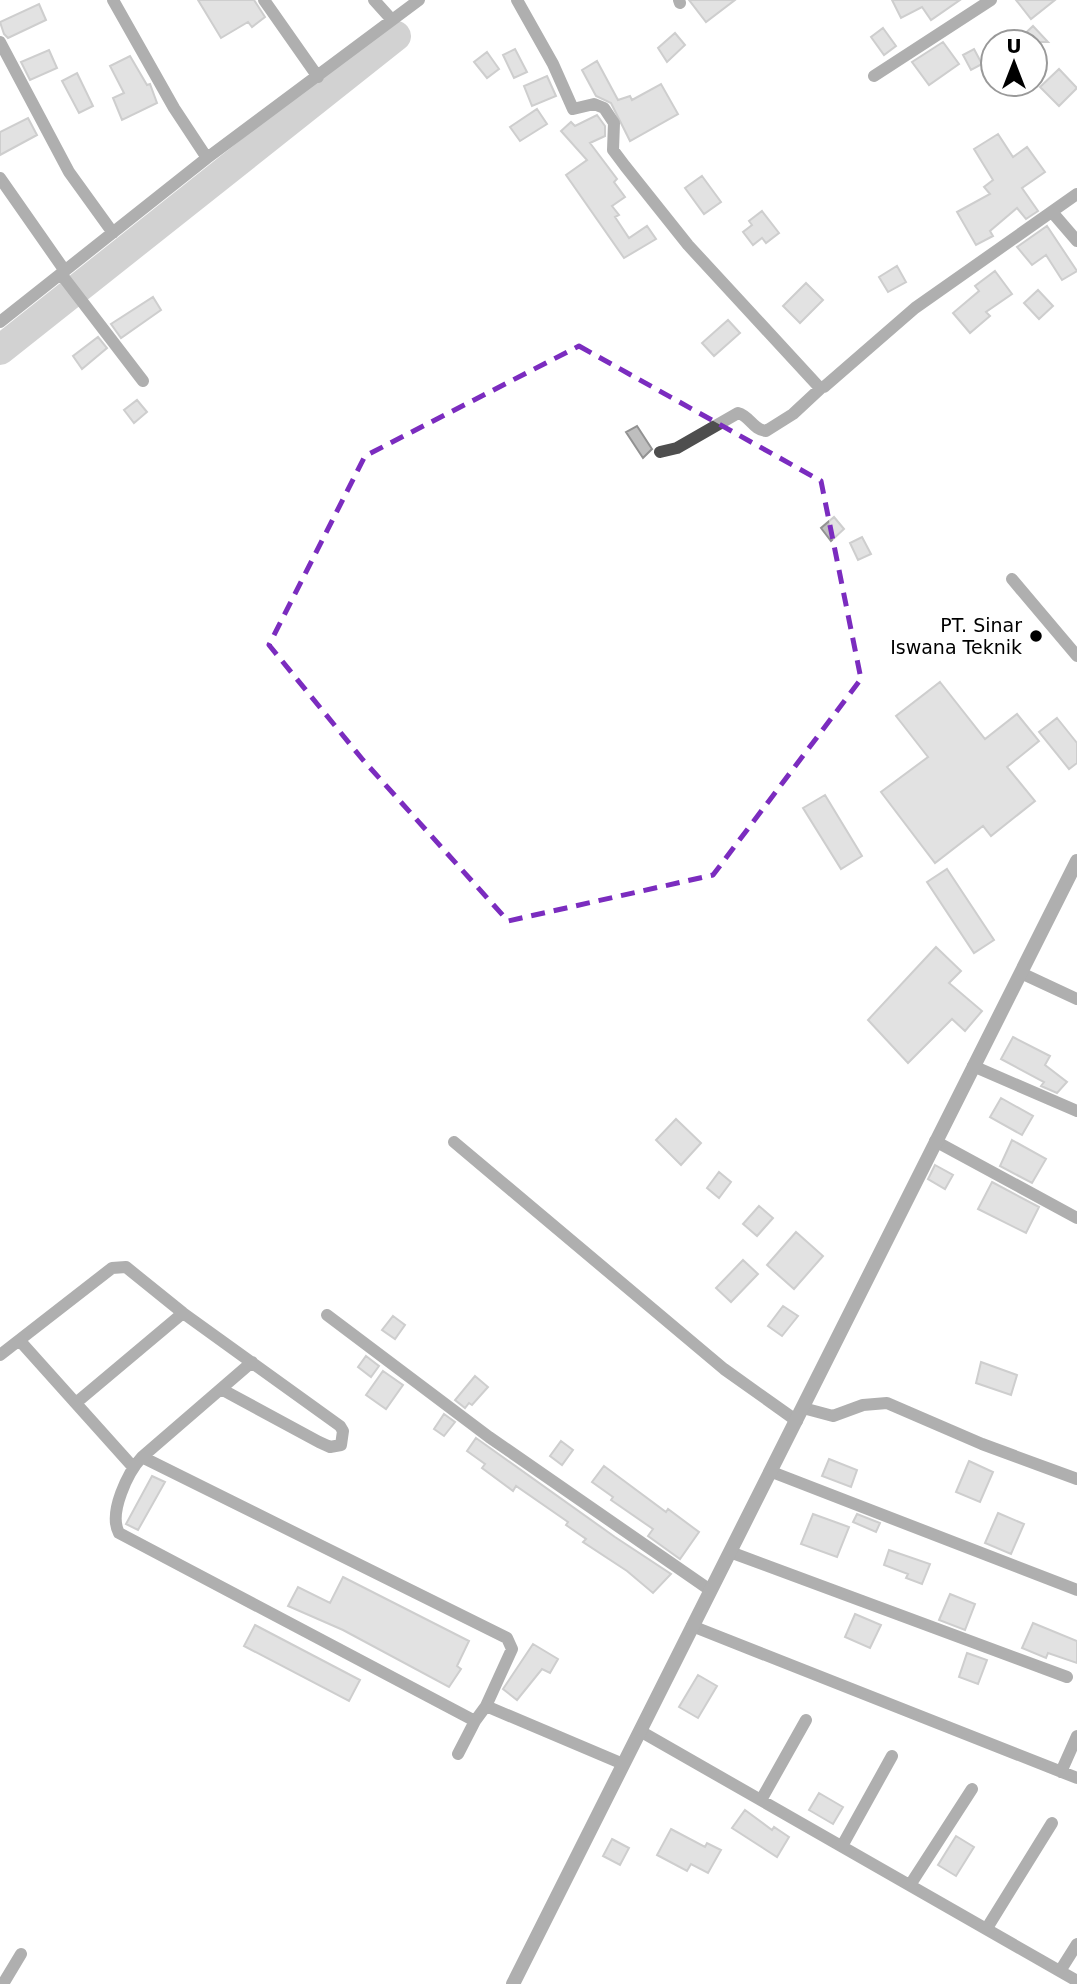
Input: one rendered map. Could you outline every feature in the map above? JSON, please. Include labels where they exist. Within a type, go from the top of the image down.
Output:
[{"type":"street","points":[[113,0],[174,108],[207,158]]},
{"type":"street","points":[[264,0],[318,77]]},
{"type":"street","points":[[374,0],[392,20]]},
{"type":"street","points":[[0,322],[64,275],[207,158],[419,0]]},
{"type":"street","points":[[517,0],[553,64],[573,109],[594,104],[604,108],[614,123],[613,150],[625,166],[688,244],[806,376],[822,387]]},
{"type":"street","points":[[874,76],[991,0]]},
{"type":"street","points":[[0,42],[22,88],[83,193],[113,233]]},
{"type":"street","points":[[0,178],[89,312],[143,381]]},
{"type":"street","points":[[660,452],[677,448],[738,413],[746,416],[758,429],[766,431],[793,414],[822,387],[840,377],[915,308],[1077,194]]},
{"type":"street","points":[[1052,212],[1077,241]]},
{"type":"street","points":[[1012,579],[1077,656]]},
{"type":"street","points":[[513,1984],[1077,861]]},
{"type":"street","points":[[1020,973],[1077,999]]},
{"type":"street","points":[[973,1066],[1077,1111]]},
{"type":"street","points":[[935,1141],[1077,1218]]},
{"type":"street","points":[[454,1142],[724,1368],[800,1415],[833,1416],[863,1405],[887,1404],[982,1444],[1077,1479]]},
{"type":"street","points":[[0,1355],[118,1266],[126,1267],[183,1313],[340,1426],[343,1432],[341,1445],[330,1447],[319,1442],[221,1389]]},
{"type":"street","points":[[77,1402],[183,1313]]},
{"type":"street","points":[[327,1315],[489,1437],[710,1590]]},
{"type":"street","points":[[20,1341],[138,1462],[507,1638],[512,1648],[486,1706],[458,1754]]},
{"type":"street","points":[[252,1362],[138,1462],[114,1519],[119,1533],[475,1721]]},
{"type":"street","points":[[772,1472],[1077,1590]]},
{"type":"street","points":[[730,1552],[1067,1676]]},
{"type":"street","points":[[692,1626],[1077,1778]]},
{"type":"street","points":[[486,1706],[623,1764]]},
{"type":"street","points":[[761,1801],[806,1720]]},
{"type":"street","points":[[640,1731],[1077,1981]]},
{"type":"street","points":[[1062,1772],[1077,1736]]},
{"type":"street","points":[[842,1846],[892,1756]]},
{"type":"street","points":[[910,1885],[972,1788]]},
{"type":"street","points":[[987,1928],[1052,1823]]},
{"type":"street","points":[[1060,1971],[1077,1944]]},
{"type":"street","points":[[4,1984],[21,1954]]},
{"type":"highlighted area","points":[[579,346],[821,481],[861,679],[713,875],[508,921],[363,760],[269,645],[365,456]]},
{"type":"building","points":[[198,0],[254,0],[265,17],[252,27],[248,22],[221,38]]},
{"type":"building","points":[[689,0],[735,0],[706,22]]},
{"type":"building","points":[[892,0],[960,0],[931,20],[922,7],[901,18]]},
{"type":"building","points":[[1016,0],[1055,0],[1031,19]]},
{"type":"building","points":[[39,4],[46,20],[8,38],[4,34],[0,22]]},
{"type":"building","points":[[883,28],[896,46],[884,55],[871,37]]},
{"type":"building","points":[[675,33],[685,45],[667,62],[658,48]]},
{"type":"building","points":[[943,42],[959,64],[929,85],[912,62]]},
{"type":"building","points":[[515,49],[527,72],[514,78],[503,55]]},
{"type":"building","points":[[974,49],[979,66],[971,70],[963,55]]},
{"type":"building","points":[[49,50],[57,68],[30,80],[21,62]]},
{"type":"building","points":[[487,52],[499,69],[487,78],[474,62]]},
{"type":"building","points":[[130,56],[147,85],[150,84],[157,103],[122,120],[113,98],[124,93],[110,66]]},
{"type":"building","points":[[597,61],[618,100],[630,96],[632,100],[661,84],[678,114],[630,141],[611,103],[596,96],[582,70]]},
{"type":"building","points":[[1059,69],[1077,88],[1059,106],[1049,96],[1049,78]]},
{"type":"building","points":[[77,73],[93,106],[79,113],[62,81]]},
{"type":"building","points":[[547,76],[556,96],[532,106],[524,86]]},
{"type":"building","points":[[537,109],[547,124],[520,141],[510,127]]},
{"type":"building","points":[[597,115],[605,126],[605,136],[590,143],[617,179],[614,182],[625,197],[612,206],[619,215],[615,217],[629,238],[647,226],[656,239],[624,258],[566,175],[587,160],[561,131],[571,122],[575,126]]},
{"type":"building","points":[[28,118],[37,135],[0,155],[0,132]]},
{"type":"building","points":[[998,134],[1013,157],[1027,147],[1045,172],[1022,188],[1038,211],[1026,219],[1017,208],[990,231],[993,236],[976,245],[957,212],[990,194],[984,187],[993,180],[974,149]]},
{"type":"building","points":[[702,176],[721,202],[704,214],[685,188]]},
{"type":"building","points":[[762,211],[779,233],[766,243],[762,238],[753,245],[743,232],[752,225],[749,221]]},
{"type":"building","points":[[1047,226],[1077,271],[1062,280],[1046,255],[1032,265],[1017,247]]},
{"type":"building","points":[[897,266],[906,282],[888,292],[879,277]]},
{"type":"building","points":[[995,271],[1012,294],[986,312],[990,316],[970,333],[953,313],[979,291],[975,286]]},
{"type":"building","points":[[806,283],[823,300],[800,323],[783,306]]},
{"type":"building","points":[[1038,290],[1053,306],[1039,319],[1024,303]]},
{"type":"building","points":[[153,297],[161,310],[121,338],[111,324]]},
{"type":"building","points":[[728,320],[740,333],[714,356],[702,343]]},
{"type":"building","points":[[98,337],[107,348],[82,369],[73,356]]},
{"type":"building","points":[[137,400],[147,412],[134,423],[124,410]]},
{"type":"building","points":[[637,426],[652,449],[643,458],[626,432]]},
{"type":"building","points":[[834,517],[844,529],[831,541],[821,528]]},
{"type":"building","points":[[862,537],[871,554],[858,560],[850,543]]},
{"type":"building","points":[[940,682],[985,739],[1017,714],[1039,741],[1007,767],[1035,801],[991,836],[983,826],[935,863],[881,792],[928,757],[896,716]]},
{"type":"building","points":[[1057,718],[1077,743],[1077,763],[1069,769],[1039,732]]},
{"type":"building","points":[[825,795],[862,856],[841,869],[803,808]]},
{"type":"building","points":[[947,869],[994,940],[974,953],[927,882]]},
{"type":"building","points":[[936,947],[961,971],[949,983],[982,1011],[965,1031],[952,1019],[908,1063],[868,1020]]},
{"type":"building","points":[[1013,1037],[1050,1056],[1045,1065],[1067,1082],[1057,1093],[1041,1086],[1044,1082],[1001,1059]]},
{"type":"building","points":[[1001,1098],[1033,1116],[1022,1135],[990,1117]]},
{"type":"building","points":[[676,1119],[701,1143],[681,1165],[656,1140]]},
{"type":"building","points":[[1012,1140],[1046,1159],[1032,1183],[1000,1166]]},
{"type":"building","points":[[935,1165],[953,1175],[945,1189],[928,1179]]},
{"type":"building","points":[[719,1172],[731,1182],[719,1198],[707,1188]]},
{"type":"building","points":[[992,1182],[1039,1207],[1026,1233],[978,1209]]},
{"type":"building","points":[[759,1206],[773,1218],[757,1236],[743,1224]]},
{"type":"building","points":[[796,1232],[823,1256],[794,1289],[767,1265]]},
{"type":"building","points":[[743,1260],[758,1274],[731,1302],[716,1288]]},
{"type":"building","points":[[783,1306],[798,1316],[782,1336],[768,1326]]},
{"type":"building","points":[[393,1316],[405,1325],[395,1339],[382,1330]]},
{"type":"building","points":[[366,1356],[379,1366],[371,1377],[358,1367]]},
{"type":"building","points":[[981,1362],[1017,1375],[1011,1395],[976,1383]]},
{"type":"building","points":[[383,1371],[403,1385],[386,1409],[366,1395]]},
{"type":"building","points":[[475,1376],[488,1387],[472,1405],[469,1403],[465,1408],[455,1400]]},
{"type":"building","points":[[444,1414],[455,1422],[444,1436],[434,1429]]},
{"type":"building","points":[[476,1438],[671,1574],[653,1593],[627,1571],[583,1542],[586,1539],[566,1525],[568,1522],[516,1486],[513,1491],[482,1468],[485,1464],[467,1451]]},
{"type":"building","points":[[561,1441],[573,1450],[562,1465],[550,1456]]},
{"type":"building","points":[[829,1459],[857,1470],[851,1487],[822,1476]]},
{"type":"building","points":[[969,1461],[993,1472],[980,1502],[956,1492]]},
{"type":"building","points":[[604,1466],[666,1512],[668,1509],[699,1532],[680,1559],[648,1536],[653,1529],[611,1500],[613,1497],[592,1482]]},
{"type":"building","points":[[152,1476],[165,1482],[138,1530],[126,1524]]},
{"type":"building","points":[[998,1513],[1024,1524],[1011,1554],[985,1543]]},
{"type":"building","points":[[813,1514],[849,1527],[837,1557],[801,1544]]},
{"type":"building","points":[[857,1514],[880,1523],[876,1532],[853,1522]]},
{"type":"building","points":[[889,1550],[930,1564],[922,1584],[906,1578],[908,1574],[884,1565]]},
{"type":"building","points":[[343,1577],[469,1641],[457,1666],[461,1669],[449,1687],[343,1630],[288,1606],[298,1587],[330,1603]]},
{"type":"building","points":[[950,1594],[975,1604],[965,1630],[939,1620]]},
{"type":"building","points":[[855,1614],[881,1625],[870,1648],[845,1637]]},
{"type":"building","points":[[1033,1623],[1077,1641],[1077,1663],[1048,1653],[1046,1658],[1022,1648]]},
{"type":"building","points":[[255,1625],[360,1680],[349,1701],[244,1646]]},
{"type":"building","points":[[533,1644],[558,1659],[550,1673],[542,1669],[517,1700],[503,1689]]},
{"type":"building","points":[[967,1653],[987,1660],[978,1684],[959,1677]]},
{"type":"building","points":[[698,1675],[717,1686],[698,1718],[679,1707]]},
{"type":"building","points":[[819,1793],[843,1807],[833,1824],[809,1810]]},
{"type":"building","points":[[745,1810],[772,1830],[774,1827],[789,1837],[777,1857],[732,1828]]},
{"type":"building","points":[[671,1829],[705,1847],[707,1843],[721,1850],[708,1873],[691,1864],[687,1871],[657,1855]]},
{"type":"building","points":[[956,1836],[974,1847],[956,1876],[938,1865]]},
{"type":"building","points":[[612,1839],[629,1848],[620,1865],[603,1856]]},
{"type":"waterway","points":[[0,350],[396,36]]},
{"type":"place","name":"PT. Sinar Iswana Teknik","points":[[1036,636]]}]
